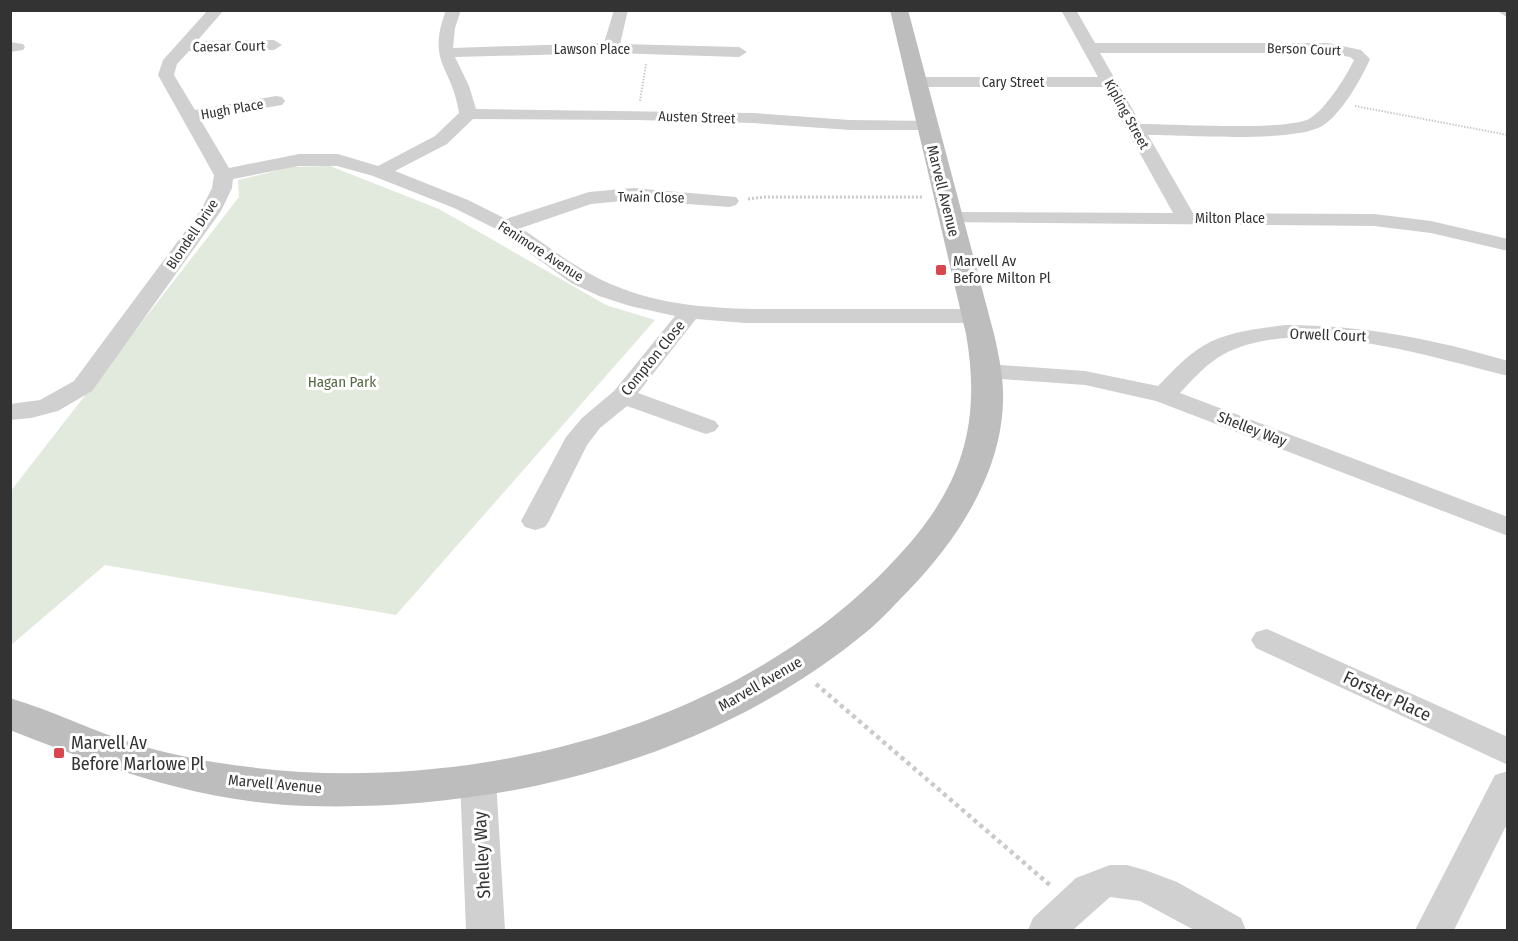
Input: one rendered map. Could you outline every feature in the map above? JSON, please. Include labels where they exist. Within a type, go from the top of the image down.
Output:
[{"type":"street","points":[[217,10],[169,63],[166,75],[224,175]]},
{"type":"street","points":[[380,172],[441,140],[468,114],[467,96],[450,70],[443,40],[445,28],[454,10]]},
{"type":"street","points":[[610,48],[621,10]]},
{"type":"street","name":"Marvell Avenue","points":[[10,713],[115,754],[163,768],[254,785],[308,789],[359,789],[478,779],[568,761],[655,735],[714,711],[775,678],[836,637],[898,581],[931,542],[957,506],[975,464],[985,427],[989,398],[987,371],[975,316],[940,207],[927,125],[899,10]]},
{"type":"street","name":"Kipling Street","points":[[1068,10],[1186,218]]},
{"type":"street","points":[[1503,10],[1508,14]]},
{"type":"street","name":"Caesar Court","points":[[184,46],[273,45]]},
{"type":"street","name":"Lawson Place","points":[[445,53],[610,48],[739,52]]},
{"type":"street","name":"Berson Court","points":[[1090,48],[1328,48],[1360,56],[1361,63],[1334,102],[1315,123],[1293,128],[1135,129]]},
{"type":"street","name":"Cary Street","points":[[916,82],[1109,82]]},
{"type":"street","name":"Hugh Place","points":[[188,116],[276,101]]},
{"type":"street","name":"Austen Street","points":[[468,114],[637,115],[753,118],[850,125],[927,125]]},
{"type":"street","name":"Fenimore Avenue","points":[[224,175],[299,160],[338,160],[380,172],[461,204],[505,226],[579,278],[607,291],[638,301],[690,312],[745,316],[975,316]]},
{"type":"street","name":"Blondell Drive","points":[[10,412],[41,410],[66,399],[83,386],[211,211],[222,188],[224,175]]},
{"type":"street","name":"Twain Close","points":[[505,226],[589,198],[633,194],[729,201]]},
{"type":"street","name":"Milton Place","points":[[940,207],[1186,218],[1374,220],[1431,226],[1506,241]]},
{"type":"street","name":"Compton Close","points":[[535,521],[575,443],[591,423],[623,396],[690,312]]},
{"type":"street","name":"Orwell Court","points":[[1163,395],[1216,348],[1248,338],[1273,334],[1326,333],[1394,339],[1463,355],[1508,369]]},
{"type":"street","name":"Shelley Way","points":[[987,371],[1085,378],[1163,395],[1508,527]]},
{"type":"street","points":[[623,396],[706,426]]},
{"type":"street","name":"Forster Place","points":[[1267,640],[1508,752]]},
{"type":"street","name":"Shelley Way","points":[[478,779],[486,930]]},
{"type":"street","points":[[1434,930],[1508,785]]},
{"type":"street","points":[[1047,930],[1096,886],[1130,881],[1168,896],[1227,930]]},
{"type":"path","points":[[637,115],[650,49]]},
{"type":"path","points":[[1334,102],[1508,135]]},
{"type":"path","points":[[729,201],[765,197],[940,207]]},
{"type":"path","points":[[811,679],[1074,906]]},
{"type":"green space","name":"Hagan Park","points":[[330,166],[439,209],[606,305],[655,320],[396,615],[105,565],[11,645],[10,492],[239,197],[238,180],[292,167]]},
{"type":"place","name":"Marvell Av Before Milton Pl","points":[[941,270]]},
{"type":"place","name":"Marvell Av Before Marlowe Pl","points":[[59,753]]}]
